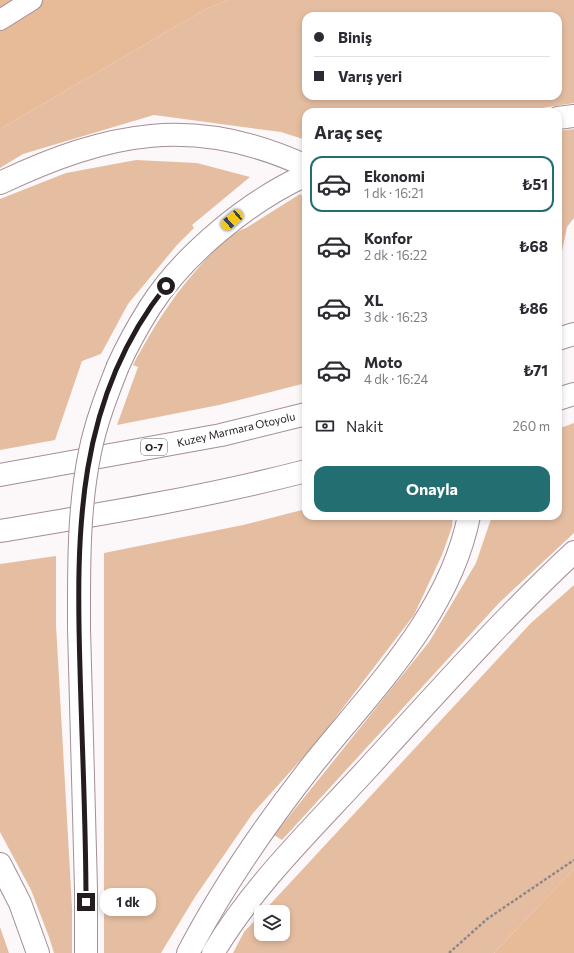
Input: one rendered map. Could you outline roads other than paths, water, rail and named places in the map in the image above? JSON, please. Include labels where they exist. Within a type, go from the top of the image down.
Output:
[{"type":"highway","points":[[562,118],[574,116]]},
{"type":"highway","points":[[0,183],[65,154],[122,139],[149,135],[184,134],[220,138],[256,146],[302,164]]},
{"type":"highway","points":[[86,953],[86,889],[79,628],[79,557],[85,482],[97,423],[118,366],[131,338],[151,306],[202,246],[232,220],[284,186],[302,177]]},
{"type":"highway","points":[[562,338],[574,334]]},
{"type":"highway","points":[[562,398],[574,394]]},
{"type":"highway","name":"Kuzey Marmara Otoyolu","points":[[0,475],[221,434],[302,415]]},
{"type":"highway","points":[[0,531],[94,516],[270,480],[302,472]]},
{"type":"highway","points":[[188,953],[232,874],[264,829],[309,769],[383,679],[431,612],[446,584],[468,523]]},
{"type":"highway","points":[[213,953],[239,915],[280,863],[501,625],[574,552]]},
{"type":"highway","points":[[0,864],[20,903],[38,953]]},
{"type":"main road","points":[[0,20],[32,0]]}]
